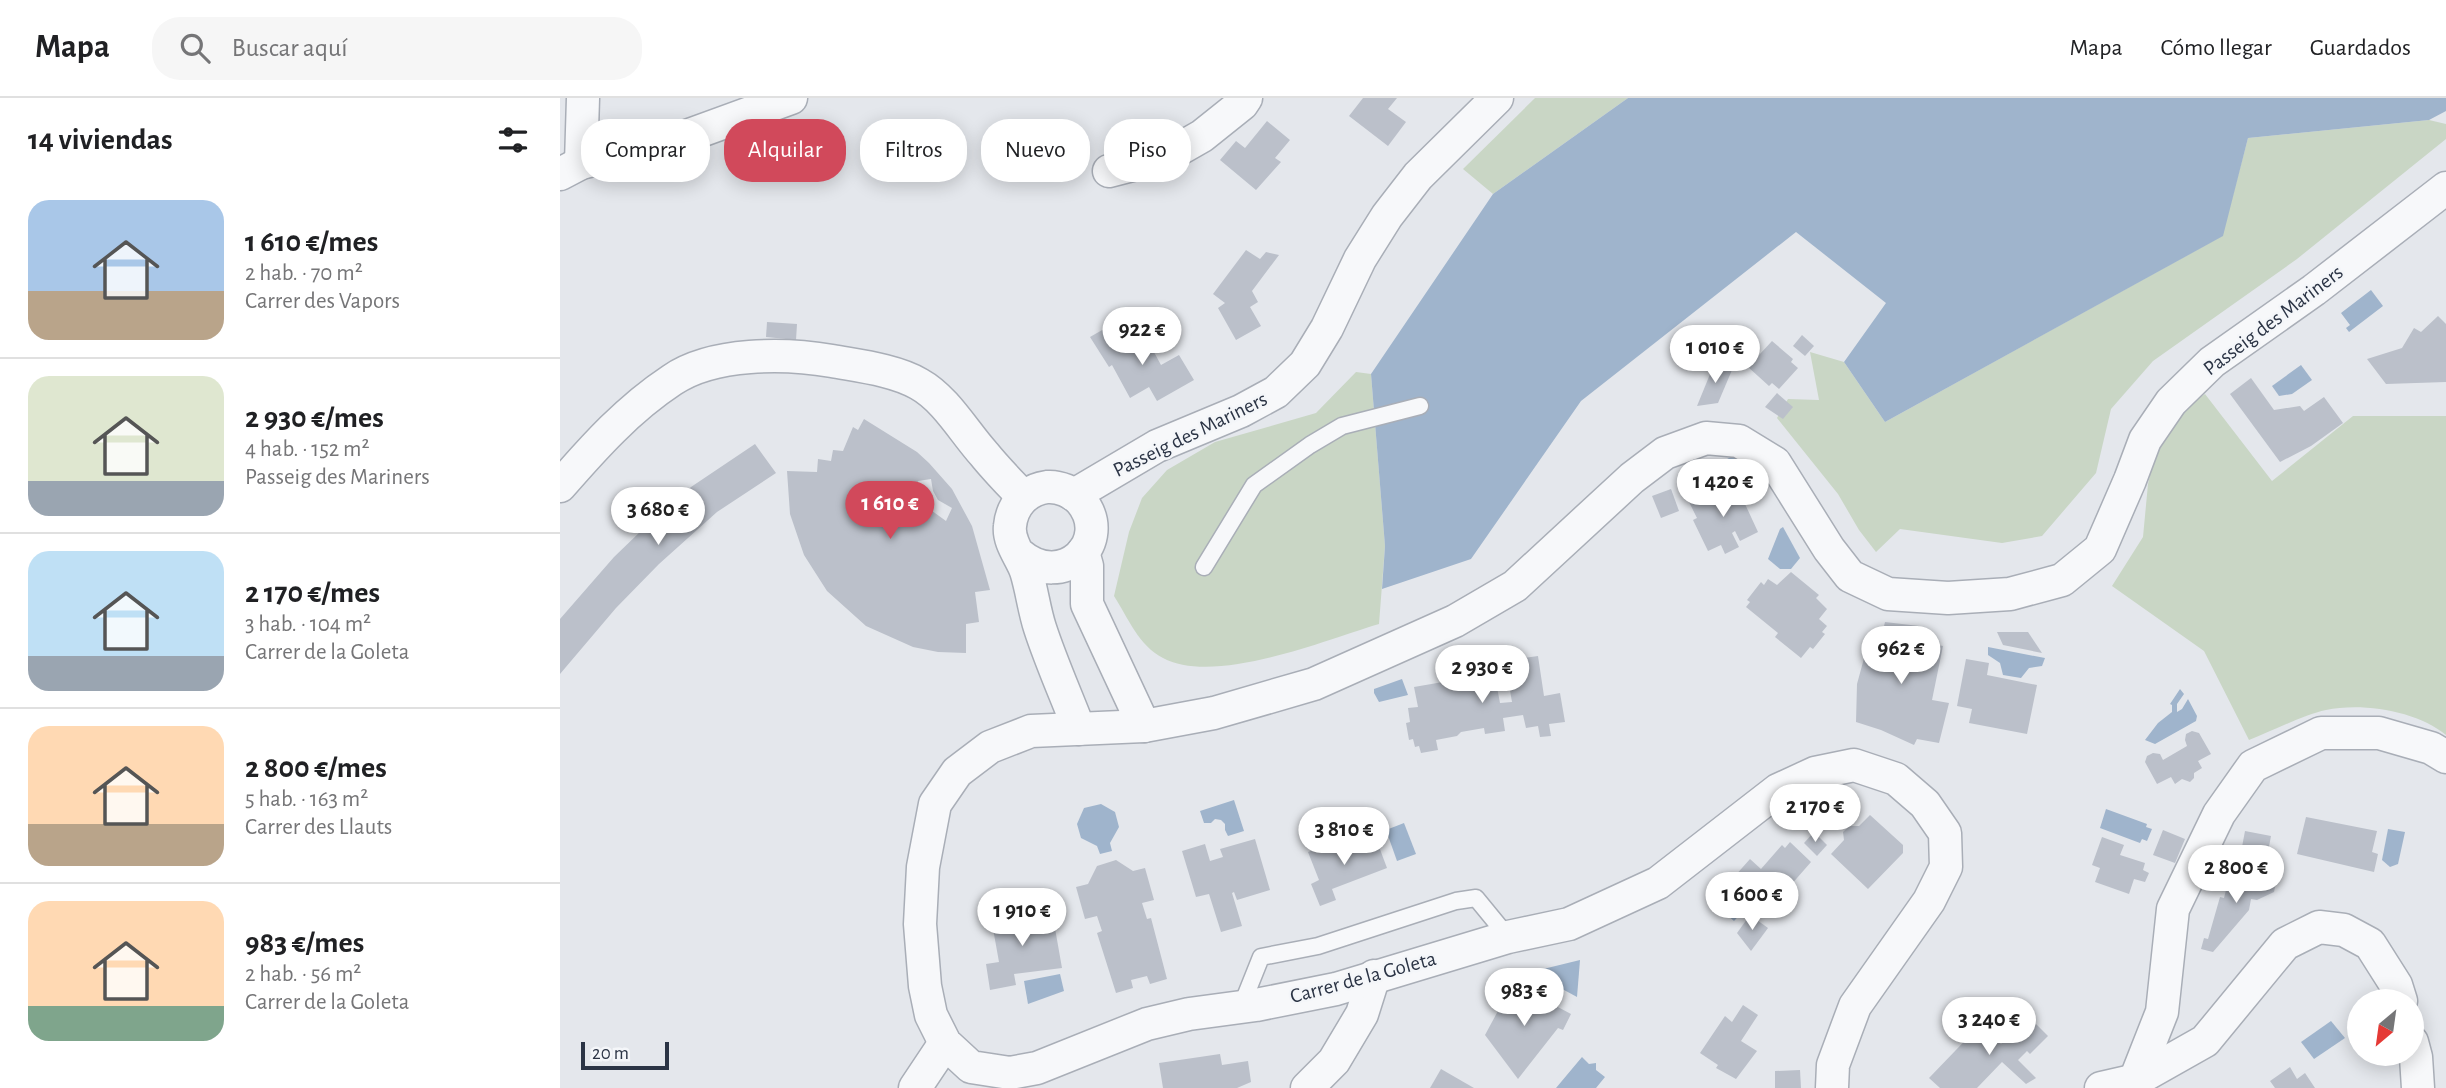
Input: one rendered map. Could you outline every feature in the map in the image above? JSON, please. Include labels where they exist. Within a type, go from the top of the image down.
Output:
[{"type":"street","points":[[574,157],[583,98]]},
{"type":"street","points":[[574,157],[594,98]]},
{"type":"street","points":[[574,157],[673,141],[791,98]]},
{"type":"street","points":[[1191,142],[1242,104],[1246,98]]},
{"type":"street","name":"Passeig des Mariners","points":[[1074,495],[1157,446],[1241,411],[1276,392],[1305,364],[1327,328],[1360,259],[1387,216],[1418,176],[1497,98]]},
{"type":"street","name":"Passeig des Mariners","points":[[945,1042],[931,1015],[925,986],[920,924],[923,867],[935,804],[957,772],[990,747],[1031,731],[1143,726],[1214,713],[1314,684],[1455,621],[1515,586],[1632,478],[1665,453],[1706,438],[1739,441],[1775,463],[1829,549],[1850,576],[1888,594],[1948,598],[2010,594],[2062,580],[2100,549],[2144,440],[2171,402],[2212,362],[2314,290],[2446,188]]},
{"type":"street","points":[[560,485],[607,432],[673,379],[715,362],[757,356],[811,358],[862,366],[920,384],[949,411],[1023,497]]},
{"type":"street","points":[[1019,554],[1030,564],[1041,568],[1055,568],[1076,560],[1090,537],[1088,511],[1074,495],[1050,487],[1036,490],[1023,497],[1013,510],[1009,529],[1040,628],[1079,729]]},
{"type":"street","points":[[1083,552],[1087,566],[1087,604],[1143,726]]},
{"type":"street","points":[[2134,1084],[2162,1012],[2173,909],[2219,814],[2253,766],[2321,733],[2379,733],[2431,748],[2446,757]]},
{"type":"street","name":"Carrer de la Goleta","points":[[945,1042],[971,1067],[1010,1073],[1037,1068],[1147,1024],[1189,1014],[1336,989],[1508,937],[1569,924],[1658,883],[1778,790],[1815,773],[1853,765],[1896,779],[1924,804],[1945,833],[1946,867],[1929,901],[1855,1006],[1833,1065],[1832,1088]]},
{"type":"street","points":[[2101,1088],[2134,1084],[2205,1041],[2285,944],[2319,927],[2344,930],[2370,944],[2397,989]]},
{"type":"street","points":[[1307,1088],[1334,1061],[1362,1014],[1374,976]]},
{"type":"street","points":[[915,1088],[945,1042]]},
{"type":"street","points":[[2417,1066],[2418,1088]]},
{"type":"lane","points":[[1204,567],[1254,485],[1310,444],[1342,426],[1420,406]]},
{"type":"lane","points":[[1241,1007],[1261,957],[1318,946],[1456,901],[1476,898],[1508,937]]},
{"type":"green space","points":[[1535,98],[1628,98],[1493,194],[1463,169]]},
{"type":"green space","points":[[2429,120],[2446,124],[2446,139],[2297,259],[2153,361],[2111,409],[2096,473],[2042,536],[2002,543],[1900,529],[1876,552],[1859,530],[1838,494],[1777,418],[1788,399],[1819,400],[1810,352],[1844,362],[1885,422],[2222,236],[2248,138]]},
{"type":"green space","points":[[1356,372],[1371,374],[1385,546],[1379,624],[1270,658],[1240,664],[1211,667],[1185,665],[1155,653],[1135,631],[1114,596],[1129,532],[1142,498],[1167,470],[1215,442],[1316,413]]},
{"type":"green space","points":[[2205,394],[2272,481],[2353,416],[2446,416],[2446,735],[2405,714],[2356,707],[2317,712],[2249,740],[2204,651],[2112,586],[2143,537],[2148,484],[2157,443],[2188,406]]},
{"type":"water","points":[[1628,98],[2446,98],[2446,111],[2429,120],[2248,138],[2223,236],[1885,422],[1844,362],[1886,303],[1796,232],[1581,401],[1471,559],[1382,589],[1385,546],[1371,374],[1493,194]]},
{"type":"water","points":[[2371,290],[2383,306],[2349,332],[2346,328],[2350,325],[2341,313]]},
{"type":"water","points":[[2301,365],[2312,380],[2292,394],[2279,396],[2272,386]]},
{"type":"water","points":[[1733,456],[1755,467],[1758,476],[1755,479],[1760,488],[1750,493],[1737,472],[1718,479],[1714,468]]},
{"type":"water","points":[[1783,527],[1800,558],[1791,569],[1780,569],[1768,559]]},
{"type":"water","points":[[1988,647],[2045,658],[2042,666],[2029,668],[2021,678],[2003,675],[2000,663],[1988,655]]},
{"type":"water","points":[[1402,679],[1408,695],[1379,702],[1374,689]]},
{"type":"water","points":[[2180,689],[2184,694],[2177,704],[2177,712],[2188,699],[2197,716],[2196,721],[2155,744],[2145,740],[2158,723],[2172,712],[2170,704]]},
{"type":"water","points":[[1234,800],[1244,831],[1228,836],[1221,820],[1204,823],[1200,811]]},
{"type":"water","points":[[1833,800],[1856,802],[1857,807],[1851,812],[1841,813],[1829,826],[1825,825],[1808,804]]},
{"type":"water","points":[[1101,804],[1115,812],[1119,827],[1110,843],[1112,851],[1100,854],[1097,846],[1081,838],[1077,824],[1084,808]]},
{"type":"water","points":[[2106,809],[2147,824],[2146,827],[2152,829],[2147,841],[2142,839],[2140,843],[2100,828]]},
{"type":"water","points":[[1404,823],[1416,854],[1397,861],[1386,830]]},
{"type":"water","points":[[2388,829],[2405,832],[2398,864],[2390,867],[2382,860]]},
{"type":"water","points":[[1721,883],[1748,906],[1734,921],[1708,898]]},
{"type":"water","points":[[1580,960],[1577,997],[1531,972]]},
{"type":"water","points":[[1060,974],[1064,991],[1028,1004],[1024,981]]},
{"type":"water","points":[[2331,1021],[2345,1038],[2314,1059],[2301,1042]]},
{"type":"water","points":[[1582,1057],[1589,1064],[1596,1063],[1596,1070],[1605,1077],[1596,1088],[1556,1088]]},
{"type":"building","points":[[1363,98],[1397,98],[1388,109],[1406,122],[1388,146],[1349,116]]},
{"type":"building","points":[[1267,121],[1290,140],[1275,158],[1281,162],[1256,190],[1220,160],[1236,141],[1245,148]]},
{"type":"building","points":[[1246,250],[1260,259],[1266,252],[1279,255],[1252,291],[1258,302],[1250,307],[1261,326],[1236,340],[1218,308],[1225,303],[1213,294]]},
{"type":"building","points":[[2438,316],[2446,324],[2446,382],[2386,384],[2367,359],[2402,348],[2414,328],[2421,332]]},
{"type":"building","points":[[767,322],[797,324],[796,340],[766,337]]},
{"type":"building","points":[[1104,329],[1113,345],[1127,337],[1136,351],[1149,343],[1161,365],[1179,355],[1194,380],[1157,401],[1149,387],[1130,398],[1112,365],[1109,367],[1090,337]]},
{"type":"building","points":[[1802,335],[1814,346],[1805,356],[1793,346]]},
{"type":"building","points":[[1772,341],[1793,359],[1791,362],[1798,368],[1779,389],[1772,383],[1769,386],[1748,367]]},
{"type":"building","points":[[1715,362],[1732,370],[1718,403],[1697,406]]},
{"type":"building","points":[[2251,378],[2274,410],[2300,406],[2304,411],[2324,397],[2343,423],[2311,446],[2280,462],[2230,394]]},
{"type":"building","points":[[1777,393],[1793,407],[1783,419],[1765,407]]},
{"type":"building","points":[[864,419],[917,452],[952,489],[972,526],[990,590],[975,592],[979,622],[966,624],[966,653],[938,652],[913,647],[866,626],[827,591],[804,555],[790,514],[787,471],[817,472],[818,459],[831,461],[833,450],[843,451],[853,427],[858,430]],"holes":[[[931,479],[938,500],[952,508],[946,521],[928,508],[920,495],[918,481]]]},
{"type":"building","points":[[755,444],[776,473],[717,512],[659,564],[616,608],[560,674],[560,619],[614,557],[641,531],[691,487]]},
{"type":"building","points":[[1728,484],[1733,494],[1739,491],[1758,532],[1740,541],[1735,531],[1732,533],[1739,547],[1725,554],[1721,545],[1708,551],[1693,520],[1697,518],[1689,502]]},
{"type":"building","points":[[1671,489],[1679,511],[1661,518],[1652,496]]},
{"type":"building","points":[[1791,572],[1819,595],[1816,598],[1827,609],[1819,619],[1827,626],[1822,632],[1825,634],[1813,649],[1810,647],[1801,658],[1775,637],[1778,633],[1746,607],[1750,602],[1747,600],[1761,582],[1764,585],[1768,579],[1777,585]]},
{"type":"building","points":[[1885,622],[1919,626],[1922,642],[1943,646],[1932,700],[1949,703],[1939,743],[1917,739],[1914,745],[1856,722],[1857,684],[1869,640],[1880,642]]},
{"type":"building","points":[[1997,632],[2028,632],[2042,653],[2003,645]]},
{"type":"building","points":[[1538,656],[1544,696],[1560,693],[1565,722],[1549,724],[1551,736],[1540,737],[1538,726],[1526,728],[1523,715],[1503,718],[1505,731],[1485,734],[1484,728],[1436,740],[1438,750],[1421,753],[1419,746],[1415,747],[1413,739],[1409,740],[1406,723],[1410,722],[1408,708],[1418,707],[1414,687],[1489,674],[1498,678],[1496,682],[1500,703],[1512,702],[1505,661]]},
{"type":"building","points":[[1966,659],[1989,663],[1987,675],[2037,685],[2027,734],[1969,723],[1972,709],[1957,706]]},
{"type":"building","points":[[2192,731],[2199,733],[2211,754],[2198,761],[2202,768],[2194,773],[2190,782],[2182,779],[2175,784],[2171,777],[2157,784],[2145,762],[2147,756],[2160,754],[2163,760],[2187,746],[2186,734]]},
{"type":"building","points":[[1870,815],[1903,845],[1903,853],[1868,889],[1831,854],[1844,840],[1843,832],[1849,826],[1859,826]]},
{"type":"building","points":[[2306,817],[2377,831],[2372,852],[2378,854],[2374,872],[2297,854]]},
{"type":"building","points":[[2163,830],[2185,839],[2175,863],[2153,855]]},
{"type":"building","points":[[2245,831],[2271,836],[2268,852],[2242,847]]},
{"type":"building","points":[[1814,832],[1827,845],[1817,856],[1804,843]]},
{"type":"building","points":[[1375,836],[1387,868],[1332,889],[1336,900],[1320,906],[1311,884],[1319,880],[1308,852],[1324,846],[1334,852]]},
{"type":"building","points":[[2102,837],[2124,845],[2120,855],[2145,863],[2143,870],[2149,873],[2145,882],[2134,879],[2129,894],[2095,882],[2100,868],[2092,865]]},
{"type":"building","points":[[1255,839],[1270,890],[1237,900],[1234,892],[1232,893],[1242,926],[1221,932],[1209,894],[1196,897],[1182,851],[1205,844],[1210,861],[1223,857],[1220,849]]},
{"type":"building","points":[[1790,842],[1811,862],[1769,910],[1750,894],[1742,896],[1735,892],[1732,886],[1734,877],[1750,859],[1761,869],[1782,845],[1785,848]]},
{"type":"building","points":[[1116,860],[1133,871],[1145,868],[1154,900],[1142,903],[1147,919],[1151,918],[1167,979],[1150,984],[1147,976],[1131,980],[1133,988],[1116,993],[1097,933],[1102,931],[1097,916],[1085,919],[1076,887],[1088,884],[1097,866]]},
{"type":"building","points":[[2231,870],[2276,882],[2274,892],[2257,900],[2251,899],[2249,910],[2213,952],[2201,949],[2204,938],[2208,939],[2220,897],[2224,898]]},
{"type":"building","points":[[1016,908],[1019,924],[1053,917],[1062,968],[1014,974],[1016,985],[990,990],[986,964],[999,962],[990,912]]},
{"type":"building","points":[[1750,915],[1768,928],[1751,951],[1737,933]]},
{"type":"building","points":[[1513,983],[1571,1014],[1563,1030],[1558,1028],[1518,1079],[1485,1035]]},
{"type":"building","points":[[1743,1005],[1758,1015],[1741,1041],[1757,1051],[1736,1079],[1716,1068],[1718,1065],[1700,1053],[1725,1016],[1732,1022]]},
{"type":"building","points":[[2028,1016],[2048,1036],[2030,1054],[2027,1051],[2018,1060],[2036,1078],[2026,1084],[2002,1062],[1977,1088],[1940,1088],[1929,1078],[1981,1024],[2001,1044]]},
{"type":"building","points":[[1220,1054],[1222,1065],[1248,1061],[1251,1082],[1237,1088],[1163,1088],[1159,1063]]},
{"type":"building","points":[[2290,1067],[2297,1079],[2305,1073],[2315,1088],[2275,1088],[2270,1081]]},
{"type":"building","points":[[1441,1069],[1474,1088],[1430,1088]]},
{"type":"building","points":[[1800,1070],[1801,1088],[1775,1088],[1775,1071]]}]
